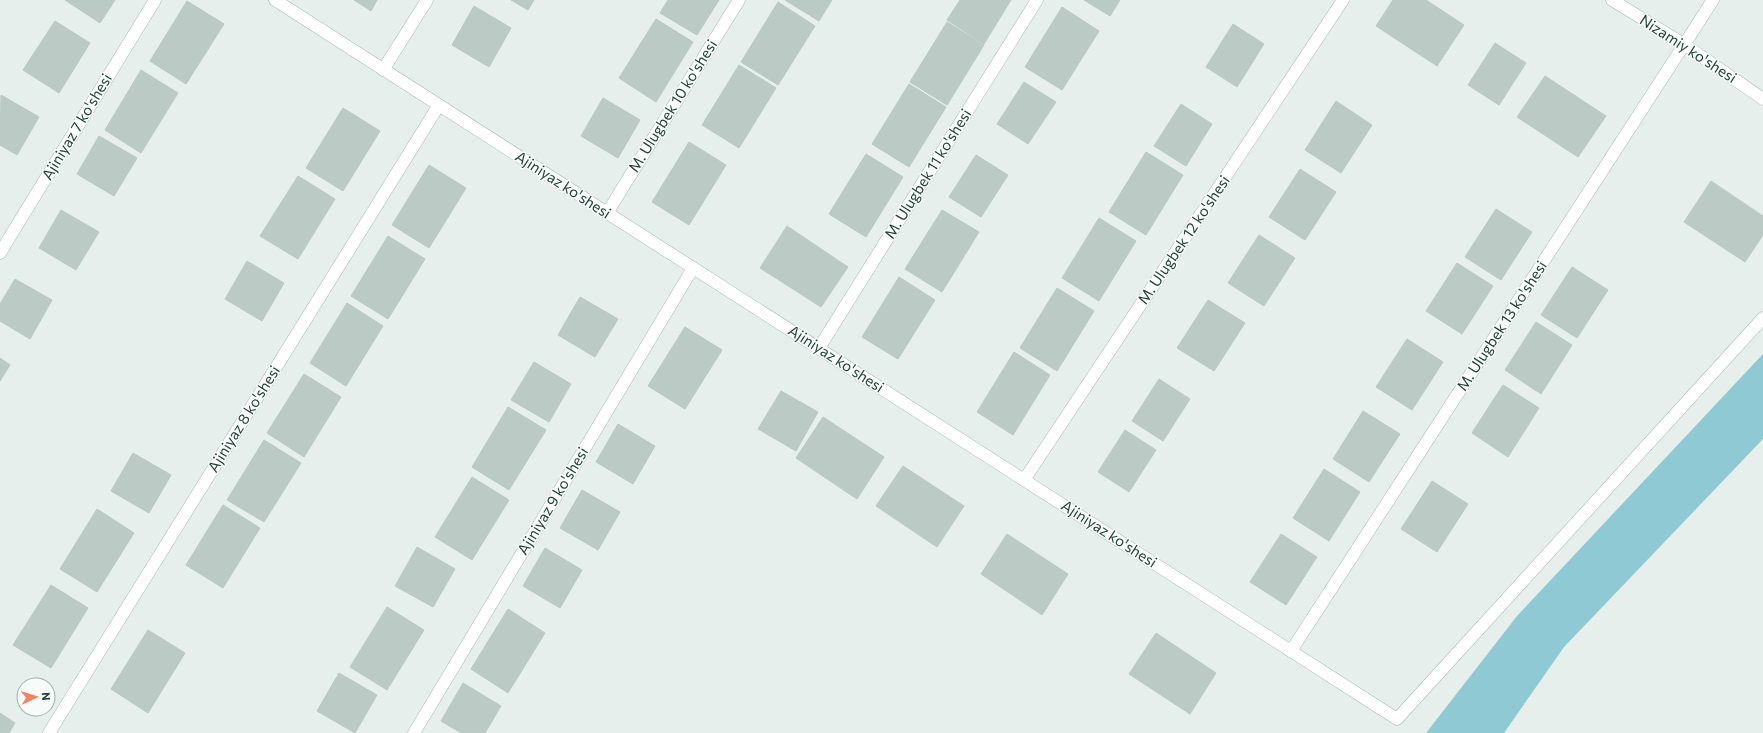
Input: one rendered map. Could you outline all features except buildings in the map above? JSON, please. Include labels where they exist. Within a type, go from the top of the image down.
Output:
[{"type":"street","name":"Ajiniyaz 7 ko'shesi","points":[[0,253],[155,0]]},
{"type":"street","name":"Ajiniyaz ko'shesi","points":[[275,0],[1397,719],[1763,318]]},
{"type":"street","points":[[383,70],[427,0]]},
{"type":"street","name":"M. Ulugbek 10 ko'shesi","points":[[607,213],[739,0]]},
{"type":"street","name":"M. Ulugbek 11 ko'shesi","points":[[818,348],[1036,0]]},
{"type":"street","name":"M. Ulugbek 12 ko'shesi","points":[[1024,480],[1343,0]]},
{"type":"street","name":"Nizamiy ko'shesi","points":[[1612,0],[1685,45],[1763,99]]},
{"type":"street","name":"M. Ulugbek 13 ko'shesi","points":[[1291,651],[1713,0]]},
{"type":"street","name":"Ajiniyaz 8 ko'shesi","points":[[49,733],[439,105]]},
{"type":"street","name":"Ajiniyaz 9 ko'shesi","points":[[414,733],[693,268]]},
{"type":"water","points":[[1763,354],[1763,439],[1564,647],[1504,733],[1426,733],[1517,616]]}]
